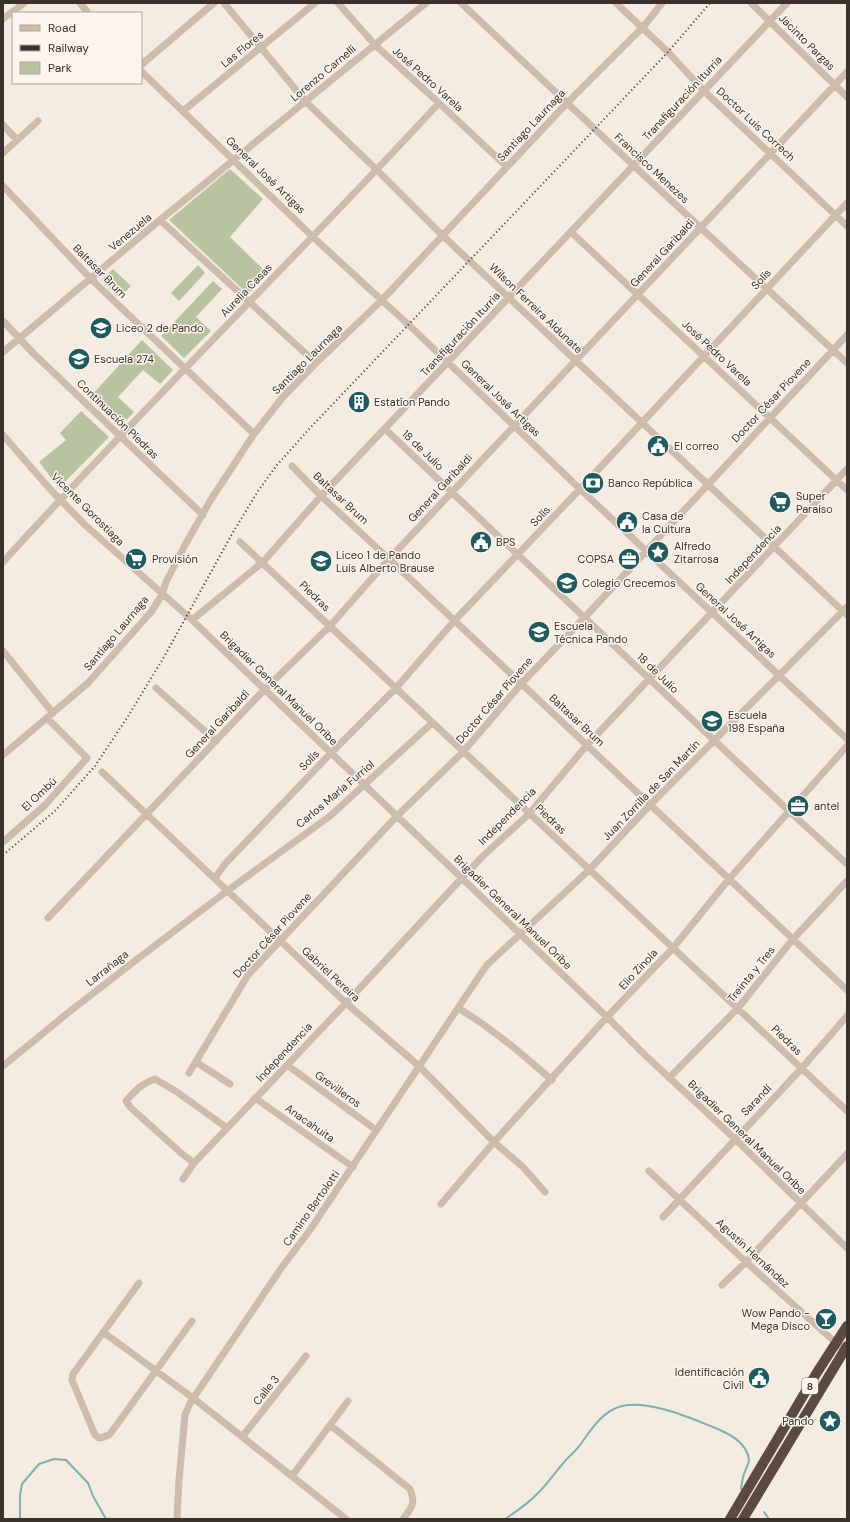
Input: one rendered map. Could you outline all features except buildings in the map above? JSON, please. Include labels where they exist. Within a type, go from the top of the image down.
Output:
[{"type":"highway","name":"8","points":[[744,1519],[836,1343],[847,1326]]},
{"type":"highway","name":"8","points":[[730,1519],[846,1348]]},
{"type":"street","points":[[12,12],[24,3]]},
{"type":"street","points":[[80,3],[87,12]]},
{"type":"street","points":[[142,64],[214,3]]},
{"type":"street","name":"Wilson Ferreira Aldunate","points":[[224,3],[306,102],[442,235],[708,485],[846,611]]},
{"type":"street","name":"Las Flores","points":[[183,111],[315,3]]},
{"type":"street","name":"José Pedro Varela","points":[[338,3],[375,45],[507,167]]},
{"type":"street","name":"Lorenzo Carnelli","points":[[235,160],[426,3]]},
{"type":"street","name":"Francisco Menezes","points":[[461,3],[700,228],[847,363]]},
{"type":"street","name":"Doctor Luis Correch","points":[[616,3],[668,52],[704,91],[847,226]]},
{"type":"street","name":"Santiago Laurnaga","points":[[3,755],[88,683],[151,612],[162,595],[166,582],[203,515],[254,434],[282,398],[382,300],[567,103],[642,28],[662,3]]},
{"type":"street","name":"Jacinto Pargas","points":[[750,3],[847,97]]},
{"type":"street","name":"Transfiguración Iturria","points":[[192,620],[263,562],[322,496],[572,233],[787,3]]},
{"type":"street","points":[[3,19],[12,12]]},
{"type":"street","name":"General José Artigas","points":[[142,71],[313,237],[382,300],[847,740]]},
{"type":"street","name":"General Garibaldi","points":[[48,918],[264,690],[330,626],[389,558],[847,72]]},
{"type":"street","name":"Aurelia Casas","points":[[3,562],[59,500],[313,237],[439,103]]},
{"type":"street","points":[[3,153],[38,121]]},
{"type":"street","points":[[3,125],[17,140]]},
{"type":"street","name":"Venezuela","points":[[3,352],[160,220],[235,160]]},
{"type":"street","name":"Baltasar Brum","points":[[3,186],[91,279],[254,434]]},
{"type":"street","name":"Solís","points":[[215,878],[224,865],[331,753],[396,688],[455,620],[518,555],[847,203]]},
{"type":"street","points":[[160,220],[316,363]]},
{"type":"street","name":"José Pedro Varela","points":[[572,233],[847,490]]},
{"type":"street","name":"Continuación Piedras","points":[[3,321],[18,339],[203,515]]},
{"type":"street","name":"Doctor César Piovene","points":[[189,1073],[244,981],[280,940],[397,816],[463,752],[522,683],[585,618],[847,335]]},
{"type":"street","name":"18 de Julio","points":[[385,429],[788,811],[847,864]]},
{"type":"street","name":"Vicente Gorostiaga","points":[[3,434],[59,500],[162,595]]},
{"type":"street","name":"Baltasar Brum","points":[[292,466],[322,496],[847,990]]},
{"type":"street","name":"Independencia","points":[[183,1179],[194,1162],[346,1003],[483,856],[529,814],[587,745],[847,469]]},
{"type":"street","name":"Piedras","points":[[240,542],[847,1112]]},
{"type":"street","name":"Brigadier General Manuel Oribe","points":[[162,595],[192,620],[608,1017],[669,1078],[735,1139],[847,1248]]},
{"type":"street","name":"Juan Zorrilla de San Martín","points":[[520,934],[589,870],[650,804],[846,611]]},
{"type":"street","points":[[3,651],[53,713]]},
{"type":"street","points":[[156,688],[216,741]]},
{"type":"street","name":"El Ombú","points":[[3,842],[45,805],[88,758],[47,718]]},
{"type":"street","name":"Carlos María Furriol","points":[[227,890],[325,820],[432,723]]},
{"type":"street","name":"Elio Zinola","points":[[441,1204],[494,1142],[673,948],[729,879],[847,746]]},
{"type":"street","name":"Gabriel Pereira","points":[[102,772],[346,1003],[419,1066],[494,1142],[523,1167],[545,1192]]},
{"type":"street","name":"Treinta y Tres","points":[[669,1078],[738,1008],[793,939],[847,881]]},
{"type":"street","name":"Larrañaga","points":[[3,1066],[69,1012],[227,890]]},
{"type":"street","name":"Camino Bertolotti","points":[[177,1519],[185,1416],[193,1398],[278,1273],[310,1230],[353,1167],[376,1130],[487,965],[520,934]]},
{"type":"street","points":[[458,1008],[484,1023],[511,1044],[552,1080]]},
{"type":"street","name":"Sarandí","points":[[663,1217],[801,1069],[847,1016]]},
{"type":"street","points":[[196,1062],[230,1084]]},
{"type":"street","name":"Grevilleros","points":[[287,1065],[376,1130]]},
{"type":"street","points":[[194,1162],[181,1153],[131,1108],[126,1101],[137,1088],[145,1082],[155,1079],[177,1092],[227,1128]]},
{"type":"street","name":"Anacahuita","points":[[255,1098],[353,1167]]},
{"type":"street","points":[[722,1285],[746,1262],[847,1154]]},
{"type":"street","name":"Agustín Hernández","points":[[648,1171],[836,1343],[846,1348]]},
{"type":"street","points":[[139,1283],[73,1374],[72,1380],[95,1435],[99,1438],[110,1434],[192,1321]]},
{"type":"street","points":[[103,1332],[193,1398],[346,1519]]},
{"type":"street","name":"Calle 3","points":[[242,1436],[306,1356]]},
{"type":"street","points":[[292,1476],[348,1401]]},
{"type":"street","points":[[330,1425],[410,1490],[413,1498],[413,1504],[403,1519]]},
{"type":"green space","points":[[230,169],[263,199],[230,237],[268,274],[248,294],[169,220]]},
{"type":"green space","points":[[198,265],[205,273],[179,301],[171,293]]},
{"type":"green space","points":[[113,269],[131,286],[119,298],[101,280]]},
{"type":"green space","points":[[213,281],[222,289],[196,317],[211,331],[184,358],[161,336]]},
{"type":"green space","points":[[142,340],[173,370],[160,384],[143,370],[118,397],[134,412],[121,426],[90,397]]},
{"type":"green space","points":[[81,411],[109,437],[59,488],[39,462],[66,440],[60,433]]},
{"type":"waterway","points":[[505,1519],[526,1504],[538,1493],[603,1417],[615,1408],[622,1406],[644,1405],[668,1410],[713,1427],[736,1439],[744,1448],[749,1460],[743,1476],[741,1489]]},
{"type":"waterway","points":[[20,1519],[20,1495],[22,1484],[39,1464],[54,1459],[66,1460],[88,1483],[93,1496],[106,1519]]},
{"type":"waterway","points":[[764,1512],[769,1519]]},
{"type":"railway","points":[[3,855],[55,811],[95,766],[127,718],[164,657],[232,534],[258,491],[277,465],[311,427],[668,52],[710,3]]},
{"type":"place","name":"Liceo 2 de Pando","points":[[101,328]]},
{"type":"place","name":"Escuela 274","points":[[79,359]]},
{"type":"place","name":"Estatíon Pando","points":[[359,402]]},
{"type":"place","name":"El correo","points":[[658,446]]},
{"type":"place","name":"Banco República","points":[[593,483]]},
{"type":"place","name":"Super Paraiso","points":[[780,502]]},
{"type":"place","name":"Casa de la Cultura","points":[[627,522]]},
{"type":"place","name":"BPS","points":[[481,542]]},
{"type":"place","name":"Alfredo Zitarrosa","points":[[658,552]]},
{"type":"place","name":"Provisión","points":[[136,559]]},
{"type":"place","name":"COPSA","points":[[629,559]]},
{"type":"place","name":"Liceo 1 de Pando Luis Alberto Brause","points":[[321,561]]},
{"type":"place","name":"Colegio Crecemos","points":[[567,583]]},
{"type":"place","name":"Escuela Técnica Pando","points":[[539,632]]},
{"type":"place","name":"Escuela 198 España","points":[[712,721]]},
{"type":"place","name":"antel","points":[[798,806]]},
{"type":"place","name":"Wow Pando - Mega Disco","points":[[826,1319]]},
{"type":"place","name":"Identificación Civíl","points":[[759,1378]]},
{"type":"place","name":"Pando","points":[[830,1421]]}]
